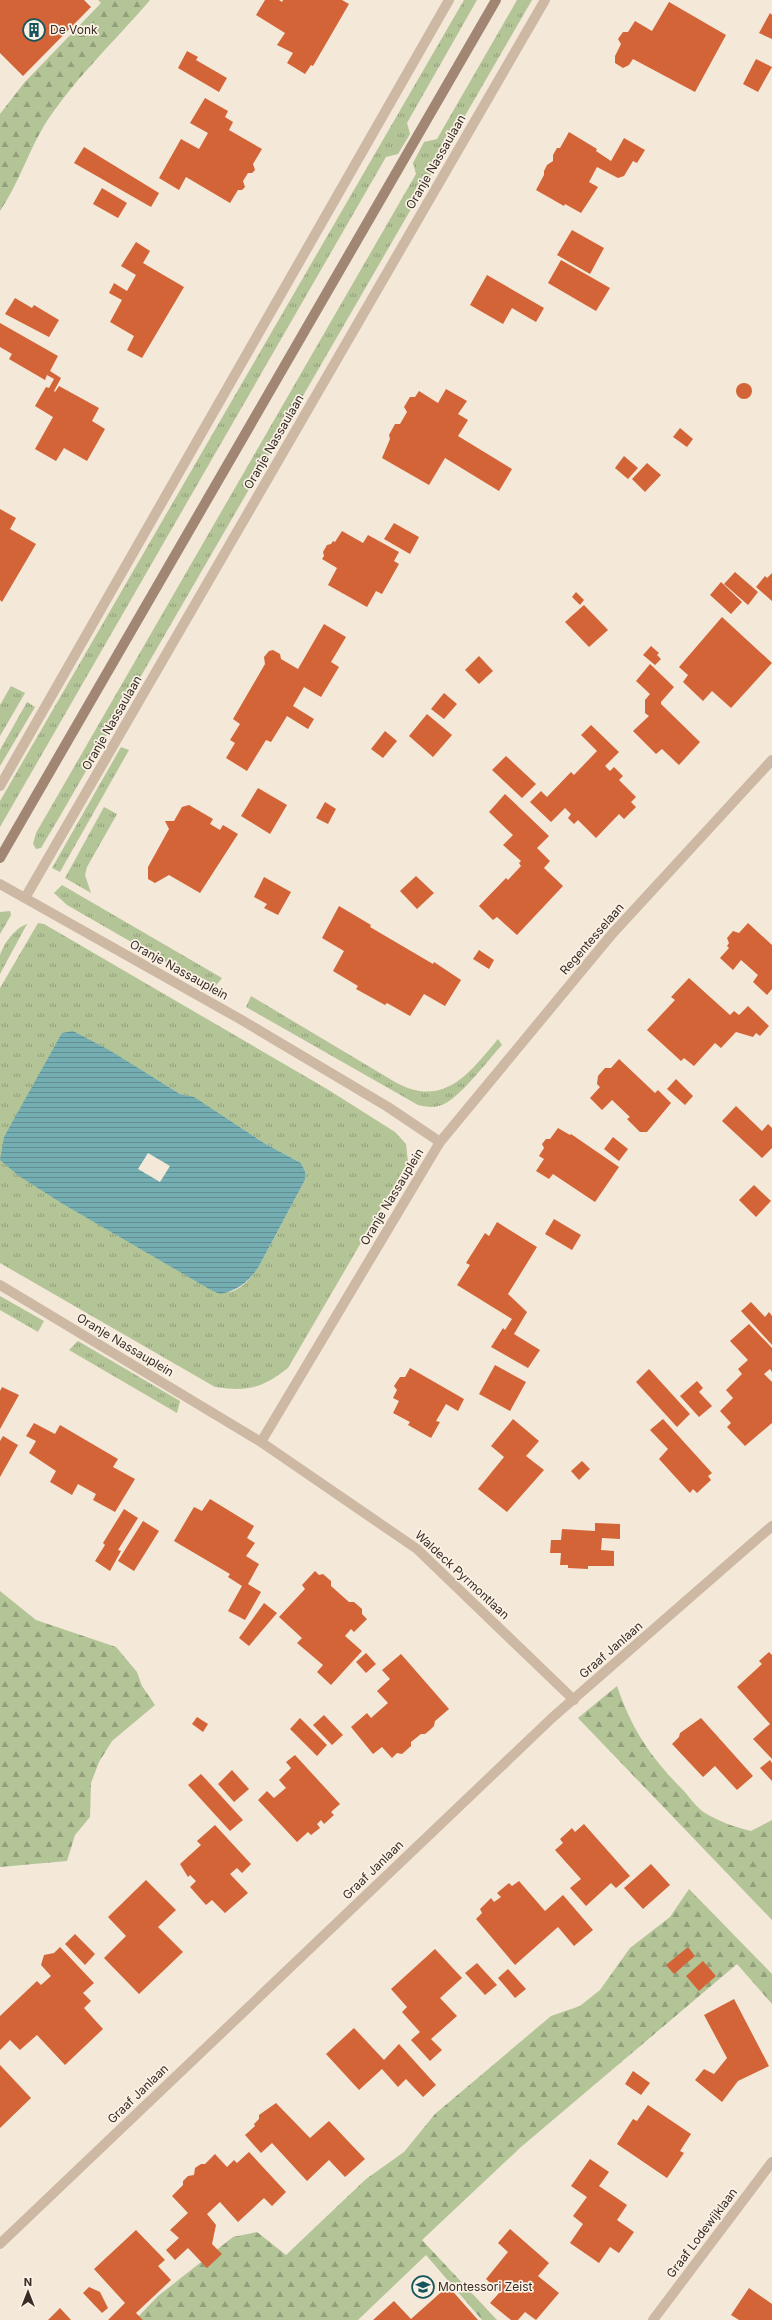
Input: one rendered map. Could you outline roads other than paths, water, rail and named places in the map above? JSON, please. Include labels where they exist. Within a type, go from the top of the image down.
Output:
[{"type":"street","points":[[0,786],[449,0]]},
{"type":"street","points":[[0,858],[496,0]]},
{"type":"street","name":"Oranje Nassaulaan","points":[[25,898],[545,0]]},
{"type":"street","name":"Regentesselaan","points":[[440,1142],[612,934],[772,760]]},
{"type":"street","name":"Oranje Nassauplein","points":[[0,884],[375,1099],[440,1142],[261,1442],[0,1285]]},
{"type":"street","name":"Waldeck Pyrmontlaan","points":[[261,1442],[417,1549],[574,1700]]},
{"type":"street","name":"Graaf Janlaan","points":[[0,2244],[553,1717],[772,1526]]},
{"type":"street","name":"Graaf Lodewijklaan","points":[[653,2320],[772,2162]]},
{"type":"water","points":[[73,1031],[109,1050],[180,1094],[194,1097],[264,1143],[301,1163],[305,1171],[305,1180],[258,1268],[242,1285],[220,1294],[211,1290],[63,1204],[19,1176],[0,1160],[4,1137],[62,1033]],"holes":[[[148,1153],[170,1166],[160,1182],[138,1169]]]},
{"type":"place","name":"De Vonk","points":[[34,30]]},
{"type":"place","name":"Montessori Zeist","points":[[423,2287]]}]
